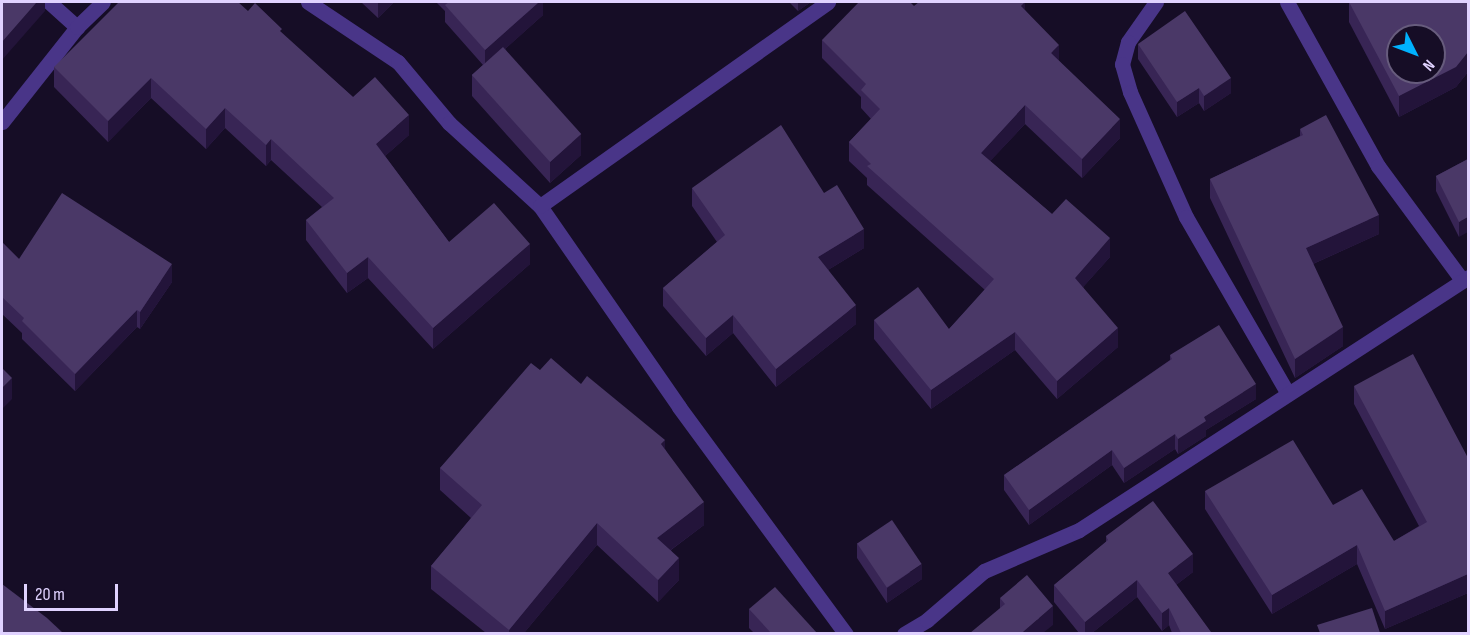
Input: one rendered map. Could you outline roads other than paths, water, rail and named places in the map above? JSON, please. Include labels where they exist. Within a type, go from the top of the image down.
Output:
[{"type":"street","points":[[49,2],[77,27]]},
{"type":"street","points":[[2,122],[77,27],[103,2]]},
{"type":"street","points":[[308,2],[398,62],[449,123],[540,206],[679,407],[846,633]]},
{"type":"street","points":[[540,206],[828,2]]},
{"type":"street","points":[[1156,2],[1128,42],[1122,64],[1130,92],[1186,217],[1288,394]]},
{"type":"street","points":[[904,633],[927,620],[984,571],[1079,530],[1465,279],[1378,166],[1287,2]]}]
